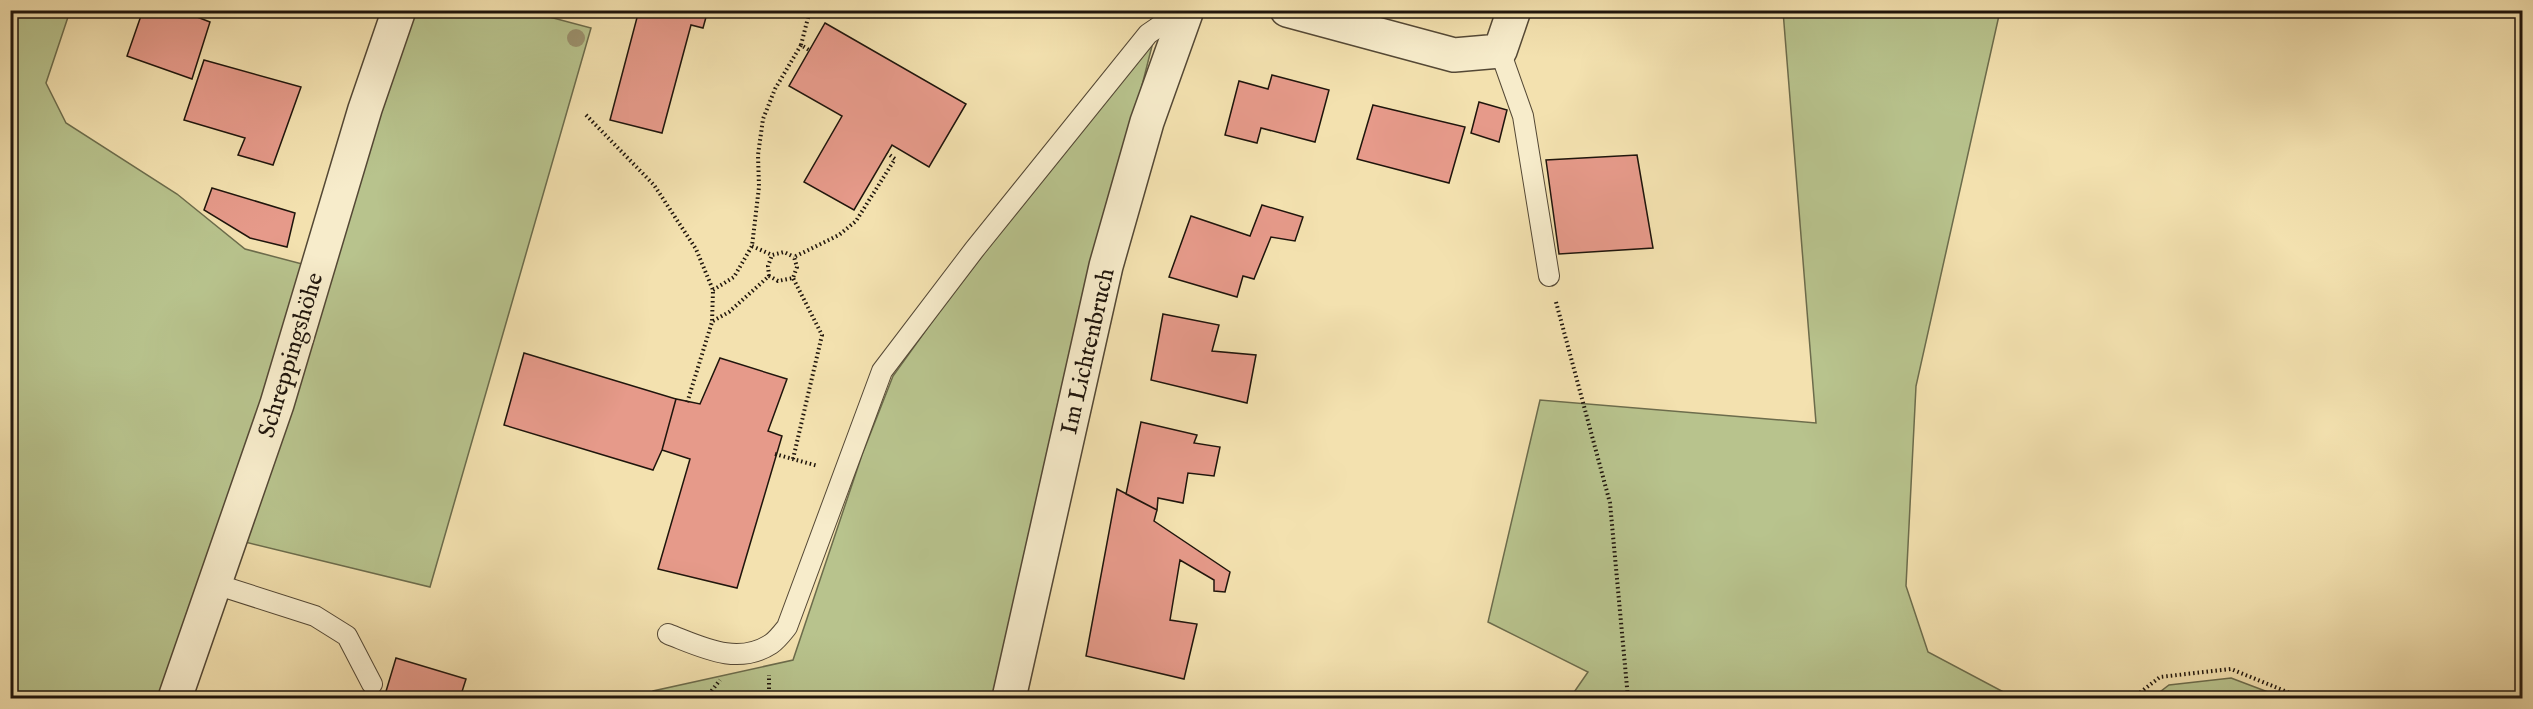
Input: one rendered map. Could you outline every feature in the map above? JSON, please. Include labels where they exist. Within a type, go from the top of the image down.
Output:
[{"type":"street","name":"Schreppingshöhe","points":[[176,699],[277,404],[368,102],[399,10]]},
{"type":"street","name":"Im Lichtenbruch","points":[[1009,699],[1106,266],[1147,122],[1185,10]]},
{"type":"street","points":[[1287,10],[1454,55],[1500,51],[1514,10]]},
{"type":"lane","points":[[668,634],[712,651],[738,656],[772,644],[787,627],[882,371],[974,250],[1148,34],[1185,10]]},
{"type":"lane","points":[[1500,51],[1523,116],[1549,276]]},
{"type":"lane","points":[[215,584],[315,616],[347,636],[372,684]]},
{"type":"path","points":[[713,290],[734,277],[752,246],[759,187],[758,155],[763,119],[775,89],[801,45],[810,10]]},
{"type":"path","points":[[801,45],[809,50]]},
{"type":"path","points":[[586,116],[654,185],[696,249],[713,290],[712,321],[687,403]]},
{"type":"path","points":[[752,246],[772,255],[784,252],[794,256],[839,235],[856,221],[895,159],[887,153]]},
{"type":"path","points":[[769,276],[768,266],[772,255]]},
{"type":"path","points":[[793,459],[822,335],[793,278],[797,267],[794,256]]},
{"type":"path","points":[[712,321],[729,312],[769,276]]},
{"type":"path","points":[[769,276],[778,281],[793,278]]},
{"type":"path","points":[[1549,276],[1610,502],[1628,699]]},
{"type":"path","points":[[775,454],[843,473]]},
{"type":"path","points":[[2133,699],[2160,677],[2231,669],[2302,699]]},
{"type":"path","points":[[769,683],[769,699]]},
{"type":"green space","points":[[10,11],[70,11],[46,83],[66,123],[177,194],[245,249],[306,265],[161,698],[11,698]]},
{"type":"green space","points":[[410,11],[527,11],[591,28],[430,587],[241,541]]},
{"type":"green space","points":[[1783,11],[2000,11],[1916,386],[1906,586],[1928,652],[2011,696],[2046,698],[1570,698],[1588,672],[1488,622],[1540,400],[1816,423]]},
{"type":"green space","points":[[1153,42],[1050,449],[992,698],[650,698],[653,691],[793,660],[862,455],[893,376],[1015,213]]},
{"type":"green space","points":[[2231,678],[2268,692],[2266,698],[2152,698],[2169,685]]},
{"type":"building","points":[[143,10],[179,10],[210,22],[192,79],[127,56]]},
{"type":"building","points":[[555,10],[579,10],[578,16]]},
{"type":"building","points":[[639,10],[708,10],[703,28],[691,25],[662,133],[610,120]]},
{"type":"building","points":[[825,23],[966,104],[929,167],[892,145],[854,210],[804,182],[842,116],[789,86]]},
{"type":"building","points":[[204,60],[301,87],[273,165],[238,155],[245,138],[184,120]]},
{"type":"building","points":[[1272,75],[1329,90],[1315,142],[1261,128],[1257,143],[1225,135],[1239,81],[1268,89]]},
{"type":"building","points":[[1479,102],[1507,110],[1499,142],[1471,133]]},
{"type":"building","points":[[1373,105],[1465,127],[1449,183],[1357,159]]},
{"type":"building","points":[[1637,155],[1653,248],[1559,254],[1546,160]]},
{"type":"building","points":[[212,188],[295,213],[287,247],[250,238],[204,210]]},
{"type":"building","points":[[1262,205],[1303,217],[1295,241],[1271,237],[1254,279],[1243,276],[1237,297],[1169,277],[1191,216],[1250,236]]},
{"type":"building","points":[[1163,314],[1219,325],[1212,351],[1256,355],[1247,403],[1151,380]]},
{"type":"building","points":[[524,353],[676,399],[662,450],[653,470],[504,425]]},
{"type":"building","points":[[720,358],[787,379],[768,431],[782,436],[737,588],[658,569],[690,459],[662,450],[676,399],[700,404]]},
{"type":"building","points":[[1141,422],[1197,435],[1194,443],[1220,447],[1214,476],[1188,473],[1183,503],[1158,498],[1157,510],[1126,494]]},
{"type":"building","points":[[1117,489],[1157,510],[1154,521],[1230,572],[1225,592],[1214,591],[1214,580],[1180,560],[1170,620],[1197,624],[1184,679],[1086,656]]},
{"type":"building","points":[[396,658],[466,679],[460,698],[384,698]]},
{"type":"building","points":[[230,693],[243,698],[228,698]]}]
